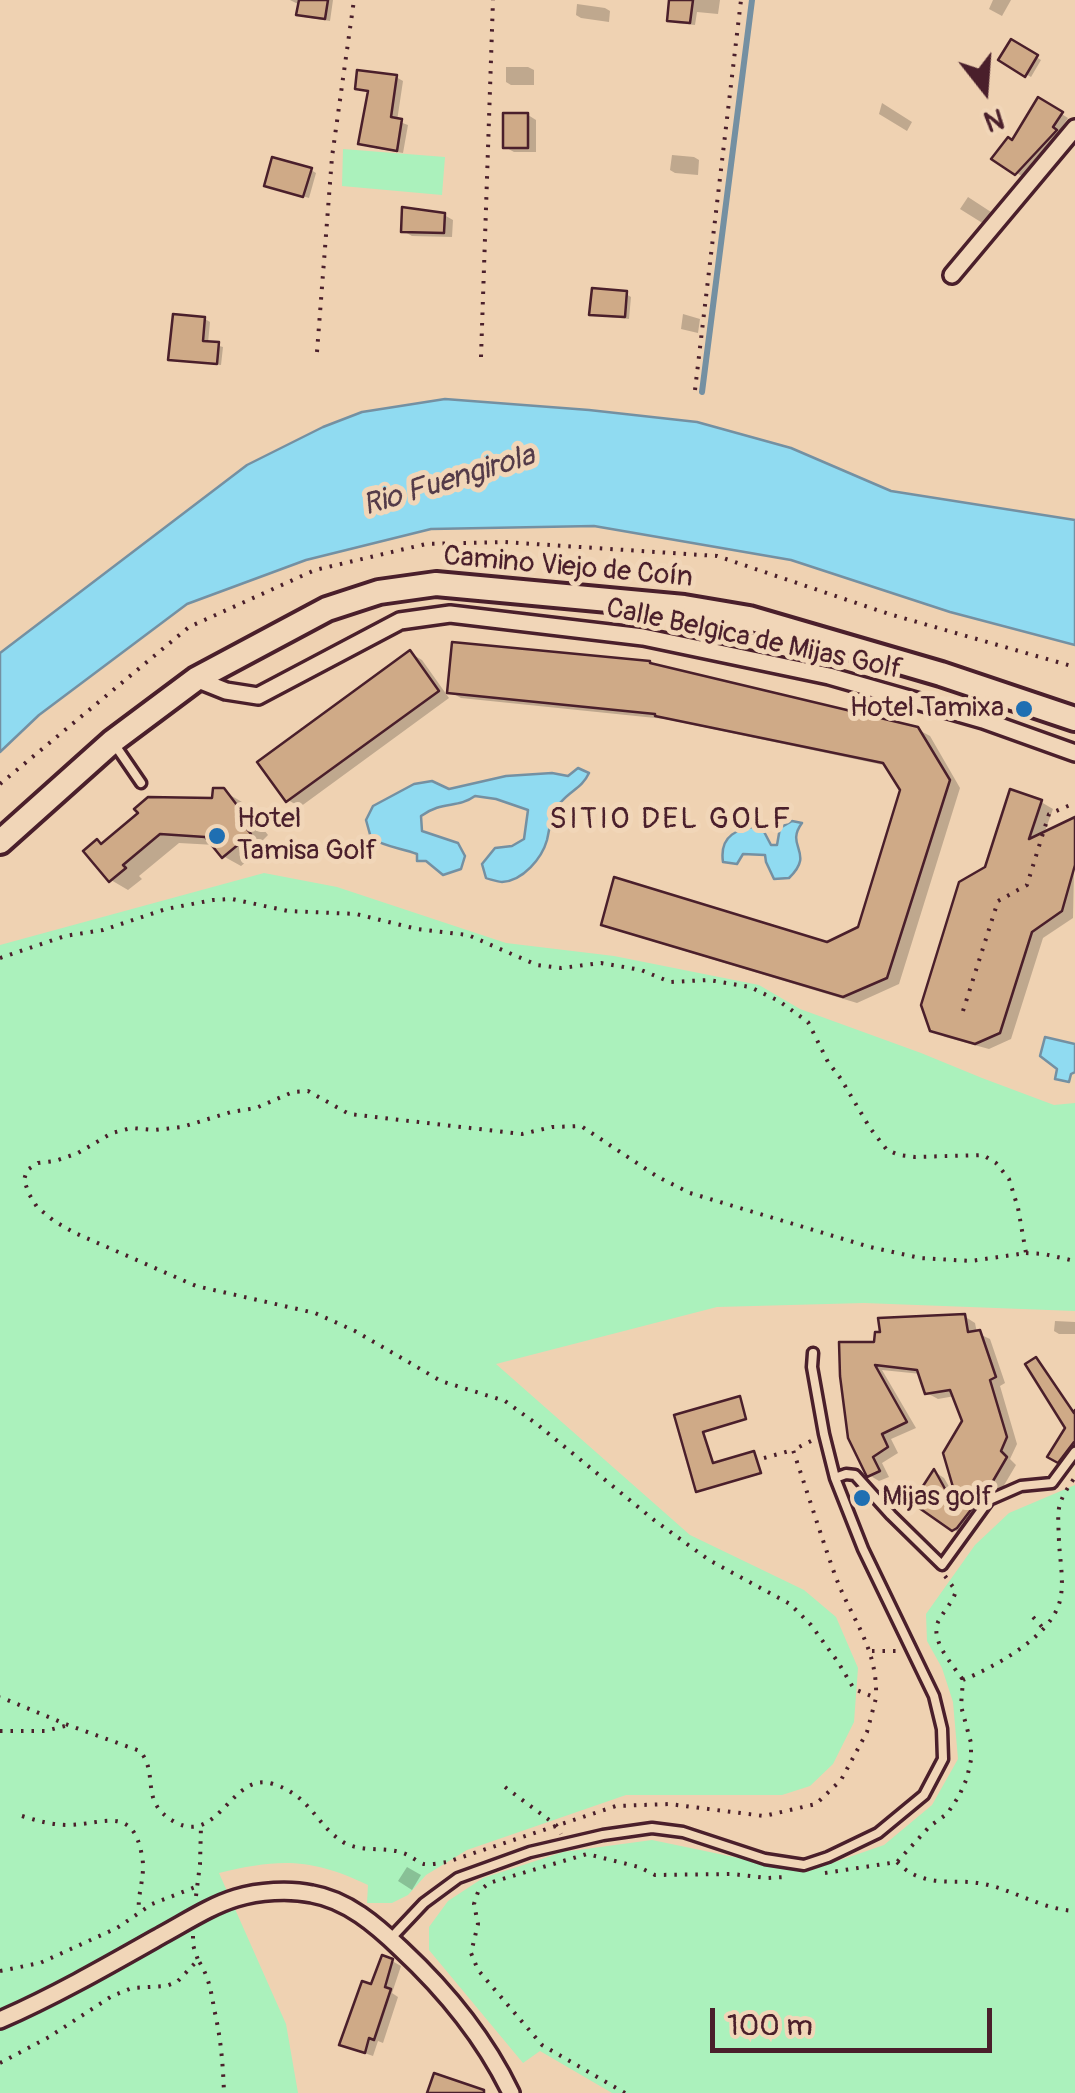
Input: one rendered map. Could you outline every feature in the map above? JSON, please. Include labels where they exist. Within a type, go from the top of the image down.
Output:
[{"type":"street","points":[[952,274],[1075,128]]},
{"type":"street","name":"Camino Viejo de Coín","points":[[0,842],[113,742],[196,679],[327,608],[379,592],[436,584],[684,607],[749,618],[973,684],[1075,719]]},
{"type":"street","name":"Calle Belgica de Mijas Golf","points":[[196,679],[226,692],[258,696],[400,620],[450,614],[643,637],[829,676],[985,715],[1075,753]]},
{"type":"street","points":[[973,684],[982,696],[985,715]]},
{"type":"street","points":[[985,715],[997,701],[1013,698]]},
{"type":"street","points":[[0,2020],[193,1917],[237,1898],[272,1892],[313,1894],[347,1905],[434,1979],[497,2063],[512,2093]]},
{"type":"lane","points":[[113,742],[141,783]]},
{"type":"lane","points":[[390,1939],[424,1903],[458,1878],[530,1852],[652,1828],[683,1832],[765,1859],[804,1865],[878,1833],[924,1795],[943,1759],[942,1728],[934,1696],[863,1549],[835,1478],[812,1368],[813,1353]]},
{"type":"lane","points":[[835,1478],[855,1476],[942,1565],[989,1500],[1022,1486],[1052,1483],[1075,1452]]},
{"type":"path","points":[[317,352],[332,156],[354,0]]},
{"type":"path","points":[[481,357],[494,0]]},
{"type":"path","points":[[694,390],[741,0]]},
{"type":"path","points":[[964,1011],[998,901],[1028,886],[1049,814],[1075,803]]},
{"type":"path","points":[[0,958],[166,908],[232,899],[288,910],[356,914],[417,929],[468,935],[537,965],[561,968],[601,964],[641,970],[670,982],[709,980],[750,986],[808,1022],[828,1062],[888,1150],[915,1158],[983,1155],[996,1163],[1009,1179],[1026,1253]]},
{"type":"path","points":[[876,1698],[854,1689],[811,1625],[790,1604],[709,1560],[504,1401],[441,1381],[315,1313],[196,1286],[74,1233],[38,1207],[24,1180],[28,1170],[38,1163],[78,1153],[112,1133],[132,1128],[182,1127],[308,1091],[348,1114],[522,1134],[580,1126],[690,1194],[904,1255],[971,1261],[1026,1253],[1075,1261]]},
{"type":"path","points":[[764,1458],[793,1450],[824,1434]]},
{"type":"path","points":[[0,1697],[140,1750],[147,1760],[150,1793],[159,1810],[172,1821],[201,1826],[219,1815],[242,1790],[263,1781],[276,1784],[310,1806],[346,1844],[404,1853],[425,1864],[446,1862],[616,1806],[669,1804],[764,1816],[816,1804],[842,1780],[868,1732],[877,1680],[871,1651],[836,1579],[793,1450]]},
{"type":"path","points":[[963,1680],[993,1667],[1054,1615],[1062,1586],[1058,1504],[1075,1477]]},
{"type":"path","points":[[824,1874],[897,1862],[930,1826],[947,1814],[967,1778],[971,1743],[961,1706],[963,1680],[936,1630],[955,1594],[944,1576]]},
{"type":"path","points":[[1033,1617],[1043,1628]]},
{"type":"path","points":[[871,1651],[912,1651]]},
{"type":"path","points":[[0,1731],[45,1731],[68,1725]]},
{"type":"path","points":[[505,1787],[556,1824]]},
{"type":"path","points":[[22,1816],[70,1825],[112,1818],[124,1822],[136,1836],[142,1856],[140,1912]]},
{"type":"path","points":[[201,1826],[194,1945],[208,1974],[221,2034],[224,2093]]},
{"type":"path","points":[[625,2093],[542,2045],[478,1970],[471,1953],[478,1924],[474,1904],[478,1892],[488,1884],[587,1854],[639,1867],[654,1875],[795,1877]]},
{"type":"path","points":[[897,1862],[905,1870],[932,1881],[978,1883],[1000,1888],[1033,1904],[1075,1911]]},
{"type":"path","points":[[0,1972],[40,1963],[117,1928],[152,1904],[198,1886]]},
{"type":"path","points":[[0,2063],[112,1996],[132,1988],[177,1982],[198,1960]]},
{"type":"green space","points":[[343,149],[445,157],[442,195],[342,186]]},
{"type":"green space","points":[[264,873],[337,887],[506,943],[614,956],[759,985],[800,1009],[1054,1105],[1075,1103],[1075,1311],[864,1303],[717,1307],[496,1364],[690,1535],[804,1590],[836,1617],[858,1668],[854,1722],[833,1764],[810,1786],[782,1795],[626,1795],[467,1850],[426,1875],[408,1895],[392,1903],[367,1903],[368,1885],[312,1865],[278,1863],[219,1873],[286,2024],[298,2093],[0,2093],[0,945]]},
{"type":"green space","points":[[1075,1485],[1075,2093],[612,2093],[540,2051],[523,2063],[429,1950],[429,1927],[448,1901],[483,1878],[563,1852],[652,1840],[806,1872],[884,1845],[932,1805],[958,1759],[953,1702],[942,1668],[927,1641],[926,1614],[975,1545],[1009,1513]]},
{"type":"water","name":"Rio Fuengirola","points":[[445,399],[697,422],[791,448],[891,491],[1075,520],[1075,645],[950,612],[791,560],[594,526],[431,529],[306,560],[187,604],[39,715],[0,752],[0,653],[247,465],[362,412]]},
{"type":"water","points":[[578,768],[589,773],[555,810],[541,854],[524,873],[510,881],[486,878],[482,864],[495,848],[512,846],[524,839],[528,810],[496,799],[475,796],[421,816],[422,831],[458,843],[465,856],[461,869],[443,875],[426,861],[417,861],[417,854],[371,838],[366,820],[373,806],[414,784],[432,781],[449,789],[506,776],[568,776]]},
{"type":"water","points":[[792,821],[802,823],[796,838],[800,862],[789,878],[774,879],[765,855],[743,854],[737,864],[723,862],[724,845],[732,835],[761,826],[771,845],[777,845],[780,828]]},
{"type":"water","points":[[1045,1037],[1075,1044],[1075,1072],[1069,1082],[1055,1079],[1057,1069],[1040,1056]]},
{"type":"building","points":[[299,0],[328,0],[325,19],[296,15]]},
{"type":"building","points":[[669,0],[693,0],[690,23],[667,21]]},
{"type":"building","points":[[1011,39],[1038,55],[1025,77],[998,60]]},
{"type":"building","points":[[357,70],[397,75],[391,117],[402,119],[397,151],[358,144],[368,91],[355,89]]},
{"type":"building","points":[[1038,97],[1063,112],[1053,127],[1057,130],[1015,175],[991,159],[1008,137],[1012,140]]},
{"type":"building","points":[[503,113],[528,113],[528,148],[503,148]]},
{"type":"building","points":[[272,157],[312,168],[303,197],[264,186]]},
{"type":"building","points":[[402,207],[445,213],[444,233],[401,232]]},
{"type":"building","points":[[592,288],[627,291],[625,317],[589,315]]},
{"type":"building","points":[[173,314],[205,317],[203,341],[219,342],[217,364],[168,360]]},
{"type":"building","points":[[452,642],[650,661],[918,727],[950,780],[887,978],[843,997],[601,925],[614,877],[827,942],[858,927],[900,790],[883,763],[655,714],[447,693]]},
{"type":"building","points":[[410,650],[439,691],[286,802],[257,762]]},
{"type":"building","name":"Hotel Tamisa Golf","points":[[213,788],[224,788],[252,825],[247,829],[251,834],[222,858],[205,837],[160,834],[109,882],[83,851],[97,839],[101,844],[138,813],[134,809],[148,797],[212,798]]},
{"type":"building","points":[[1010,789],[1042,800],[1029,839],[1075,817],[1075,865],[1062,911],[1032,932],[1000,1033],[975,1044],[930,1031],[921,1005],[959,882],[985,867]]},
{"type":"building","points":[[965,1314],[968,1332],[980,1330],[996,1377],[990,1380],[1007,1437],[1001,1451],[1007,1457],[993,1481],[952,1531],[912,1503],[934,1469],[949,1496],[955,1494],[943,1453],[962,1421],[950,1390],[925,1394],[917,1370],[875,1365],[907,1422],[882,1434],[888,1447],[873,1457],[880,1471],[867,1477],[848,1438],[839,1342],[874,1342],[875,1332],[880,1332],[878,1318]]},
{"type":"building","points":[[1036,1357],[1074,1413],[1075,1410],[1075,1444],[1058,1463],[1047,1457],[1065,1428],[1025,1364]]},
{"type":"building","points":[[740,1396],[746,1419],[703,1432],[713,1463],[754,1451],[761,1473],[696,1492],[674,1415]]},
{"type":"building","points":[[382,1955],[393,1959],[385,1987],[391,1989],[374,2040],[369,2038],[365,2053],[339,2045],[362,1981],[371,1984]]},
{"type":"building","points":[[434,2073],[484,2090],[484,2093],[427,2093]]},
{"type":"waterway","points":[[702,392],[752,0]]},
{"type":"place","name":"Hotel Tamixa","points":[[1024,709]]},
{"type":"place","name":"Hotel Tamisa Golf","points":[[217,836]]},
{"type":"place","name":"Mijas golf","points":[[862,1498]]},
{"type":"district","name":"SITIO DEL GOLF","points":[[671,820]]}]
